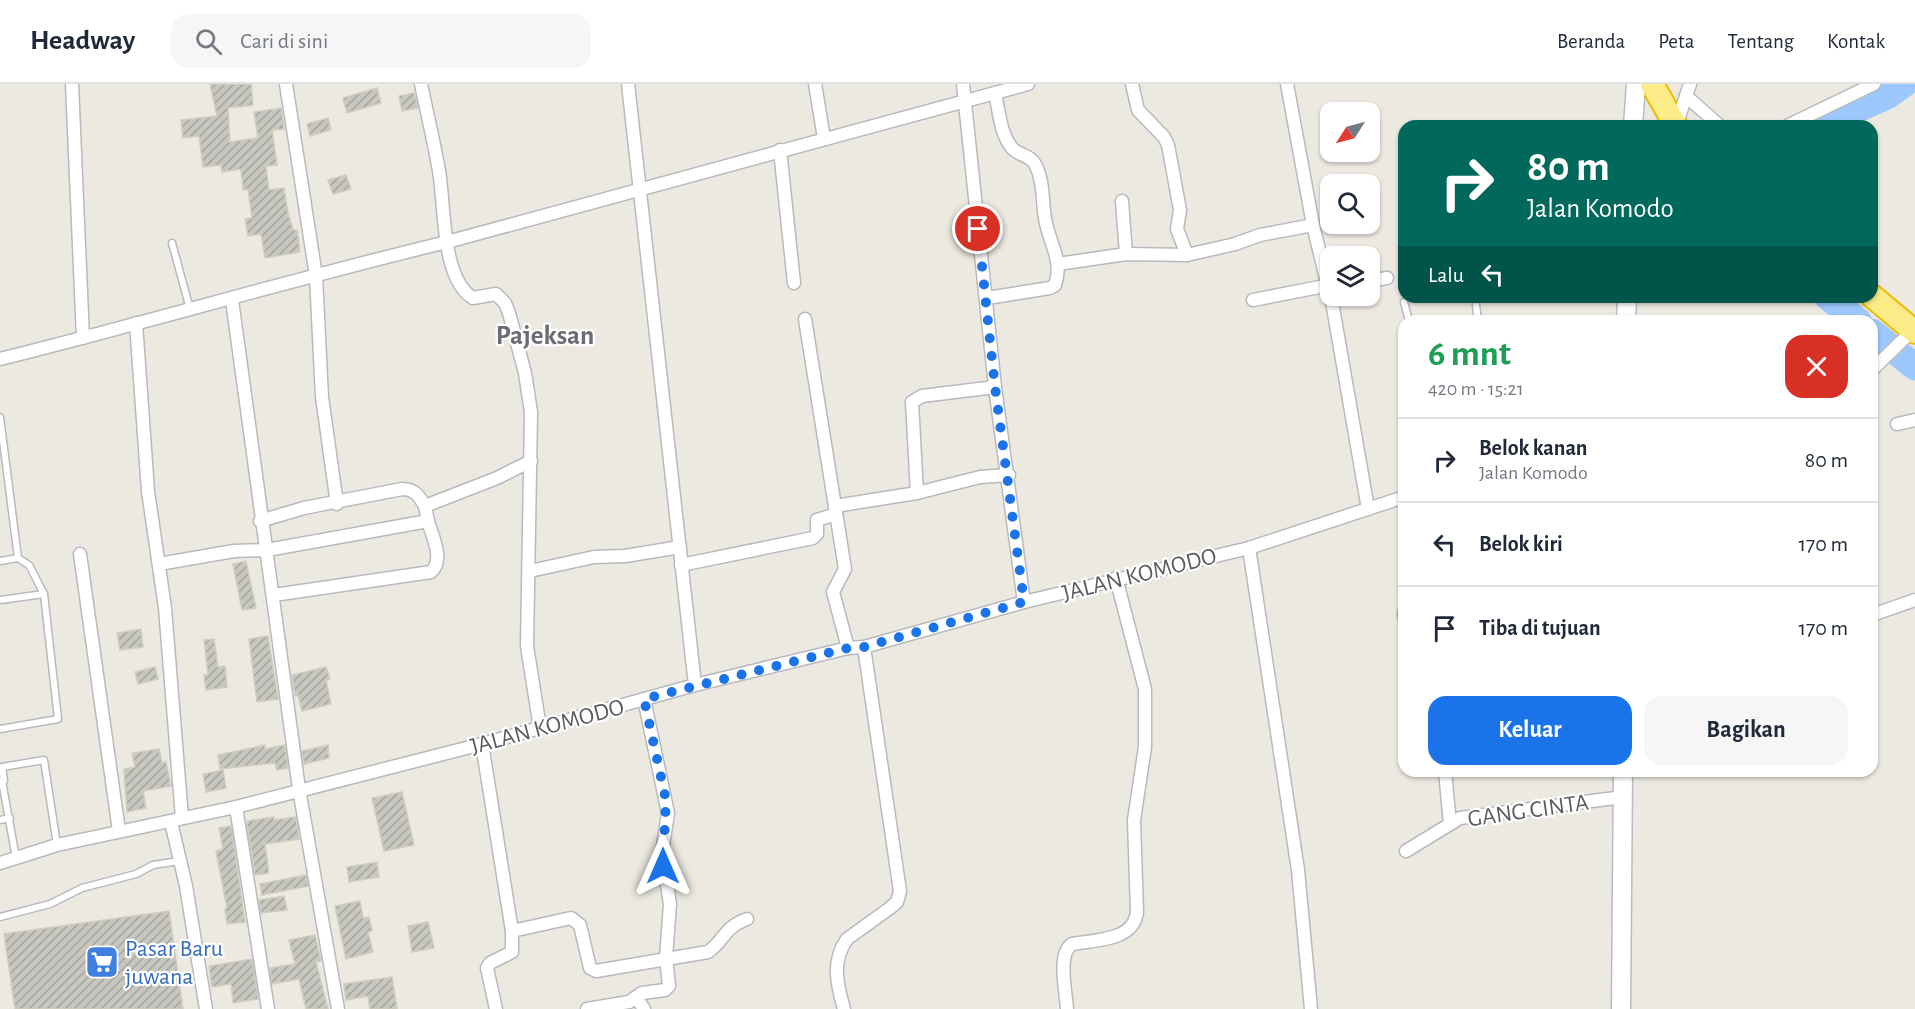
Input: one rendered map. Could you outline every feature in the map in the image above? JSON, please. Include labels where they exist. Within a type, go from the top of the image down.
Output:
[{"type":"highway","points":[[1652,84],[1673,120]]},
{"type":"highway","points":[[1878,302],[1910,335]]},
{"type":"street","points":[[72,84],[83,338]]},
{"type":"street","points":[[286,84],[316,276],[322,397],[337,504]]},
{"type":"street","points":[[421,84],[439,172],[447,242],[455,271],[468,295],[473,298],[496,294],[505,303],[528,386],[531,461],[527,534],[530,571],[527,646],[540,728]]},
{"type":"street","points":[[628,84],[694,684]]},
{"type":"street","points":[[815,84],[824,138]]},
{"type":"street","points":[[963,84],[995,387],[1009,475],[1024,602]]},
{"type":"street","points":[[0,359],[232,300],[1028,84]]},
{"type":"street","points":[[1132,84],[1138,110],[1164,137],[1168,145],[1180,210],[1177,229],[1187,255]]},
{"type":"street","points":[[1287,84],[1320,252]]},
{"type":"street","points":[[1633,120],[1636,84]]},
{"type":"street","points":[[1799,120],[1874,84]]},
{"type":"street","points":[[1678,120],[1688,90],[1715,120]]},
{"type":"street","points":[[987,298],[1050,288],[1055,285],[1058,264],[1055,245],[1045,221],[1042,185],[1037,166],[1033,160],[1015,151],[1008,143],[995,93]]},
{"type":"street","points":[[780,150],[794,283]]},
{"type":"street","points":[[1122,201],[1126,254]]},
{"type":"street","points":[[1058,264],[1126,254],[1187,255],[1313,225]]},
{"type":"street","points":[[1380,279],[1387,278]]},
{"type":"street","points":[[1253,300],[1320,291]]},
{"type":"street","points":[[232,300],[260,521],[274,595],[299,789],[338,1009]]},
{"type":"street","points":[[1333,306],[1368,509]]},
{"type":"street","points":[[805,319],[845,570],[833,592],[848,648]]},
{"type":"street","points":[[136,323],[148,491],[159,564],[181,861],[206,1009]]},
{"type":"street","points":[[1878,364],[1910,335]]},
{"type":"street","points":[[917,493],[912,402],[922,396],[995,387]]},
{"type":"street","points":[[1897,424],[1915,420]]},
{"type":"street","points":[[425,506],[489,482],[531,461]]},
{"type":"street","points":[[681,565],[813,538],[817,534],[817,520],[835,510],[980,477],[1009,475]]},
{"type":"street","points":[[260,521],[304,508],[337,504],[380,493],[411,489],[425,506],[438,557],[438,564],[431,572],[274,595]]},
{"type":"street","name":"JALAN KOMODO","points":[[0,863],[57,845],[236,807],[299,789],[482,744],[694,684],[848,648],[864,647],[1116,578],[1249,548],[1398,499]]},
{"type":"street","points":[[159,564],[234,551],[267,550],[428,521]]},
{"type":"street","points":[[530,571],[594,557],[624,556],[680,547]]},
{"type":"street","points":[[1249,548],[1298,870],[1311,1009]]},
{"type":"street","points":[[81,554],[119,831]]},
{"type":"street","points":[[1067,1009],[1064,957],[1067,947],[1072,944],[1120,935],[1129,930],[1136,920],[1134,820],[1145,747],[1145,689],[1116,578]]},
{"type":"street","points":[[1878,613],[1915,600]]},
{"type":"street","points":[[844,1009],[837,976],[836,957],[847,939],[897,902],[900,891],[864,647]]},
{"type":"street","points":[[587,1009],[629,1002],[636,997],[667,988],[666,958],[670,903],[662,853],[668,813],[644,699]]},
{"type":"street","points":[[482,744],[512,931],[512,952],[490,963],[487,968],[496,1009]]},
{"type":"street","points":[[1446,777],[1450,824]]},
{"type":"street","points":[[1621,1009],[1623,777]]},
{"type":"street","name":"GANG CINTA","points":[[1406,851],[1460,818],[1623,797]]},
{"type":"street","points":[[236,807],[268,1009]]},
{"type":"street","points":[[512,931],[571,918],[576,919],[580,925],[590,968],[596,971],[708,952],[717,946],[726,930],[747,919]]},
{"type":"street","points":[[636,997],[645,1009]]},
{"type":"lane","points":[[172,243],[190,309]]},
{"type":"lane","points":[[0,417],[18,558]]},
{"type":"lane","points":[[0,561],[18,558],[29,566],[44,594],[58,719],[0,729]]},
{"type":"lane","points":[[0,600],[44,594]]},
{"type":"lane","points":[[16,859],[2,781],[2,767],[44,760],[57,845]]},
{"type":"lane","points":[[0,820],[10,819]]},
{"type":"lane","points":[[0,917],[50,904],[82,888],[153,866],[181,861]]},
{"type":"building","points":[[210,84],[251,84],[253,105],[228,108],[230,142],[258,138],[254,112],[281,108],[284,129],[272,130],[277,165],[266,166],[269,190],[284,188],[293,230],[297,230],[300,252],[265,258],[261,234],[248,236],[245,219],[252,218],[248,189],[243,190],[241,169],[222,172],[221,165],[203,167],[199,136],[183,138],[181,120],[217,116]]},
{"type":"building","points":[[377,88],[381,103],[347,113],[343,98]]},
{"type":"building","points":[[414,93],[418,108],[402,111],[399,96]]},
{"type":"building","points":[[328,118],[331,130],[310,136],[307,124]]},
{"type":"building","points":[[346,175],[351,189],[333,194],[328,180]]},
{"type":"building","points":[[246,561],[256,608],[242,610],[233,564]]},
{"type":"building","points":[[141,629],[143,647],[120,650],[117,633]]},
{"type":"building","points":[[268,636],[278,699],[257,702],[249,639]]},
{"type":"building","points":[[214,639],[218,667],[225,666],[227,687],[206,690],[204,675],[208,675],[204,640]]},
{"type":"building","points":[[155,667],[158,679],[138,684],[135,672]]},
{"type":"building","points":[[326,667],[330,679],[326,680],[331,704],[302,711],[298,695],[295,696],[292,675]]},
{"type":"building","points":[[265,745],[265,749],[285,745],[288,768],[277,770],[275,763],[220,769],[218,755]]},
{"type":"building","points":[[328,745],[329,758],[304,764],[302,751]]},
{"type":"building","points":[[159,749],[162,763],[166,762],[171,786],[143,791],[146,808],[127,812],[124,769],[135,767],[132,753]]},
{"type":"building","points":[[223,770],[226,788],[206,792],[203,774]]},
{"type":"building","points":[[402,792],[414,845],[384,851],[372,798]]},
{"type":"building","points":[[274,817],[274,820],[296,817],[299,839],[265,844],[269,873],[255,875],[247,824],[248,821]]},
{"type":"building","points":[[231,826],[245,922],[227,924],[225,909],[227,908],[216,851],[223,849],[219,828]]},
{"type":"building","points":[[377,862],[379,877],[349,882],[347,867]]},
{"type":"building","points":[[306,875],[308,886],[262,895],[260,884]]},
{"type":"building","points":[[284,896],[287,910],[261,913],[259,900]]},
{"type":"building","points":[[360,901],[363,918],[369,917],[372,931],[368,932],[373,952],[346,959],[335,906]]},
{"type":"building","points":[[169,911],[183,1009],[15,1009],[4,934]]},
{"type":"building","points":[[428,922],[434,948],[412,952],[408,926]]},
{"type":"building","points":[[315,935],[321,961],[316,962],[328,1009],[306,1009],[299,979],[272,984],[270,968],[295,964],[289,940]]},
{"type":"building","points":[[252,959],[258,999],[233,1003],[231,984],[212,987],[209,966]]},
{"type":"building","points":[[392,977],[397,1009],[370,1009],[368,996],[346,1000],[344,984]]},
{"type":"waterway","points":[[1833,120],[1887,96],[1904,84]]},
{"type":"waterway","points":[[1836,303],[1850,315]]},
{"type":"waterway","points":[[1878,337],[1915,367]]},
{"type":"place","name":"Pasar Baru juwana","points":[[102,962]]},
{"type":"district","name":"Pajeksan","points":[[545,335]]},
{"type":"route","points":[[663,866],[663,834],[668,813],[644,699],[694,684],[848,648],[864,647],[1024,602],[1009,475],[995,387],[978,229]]}]
